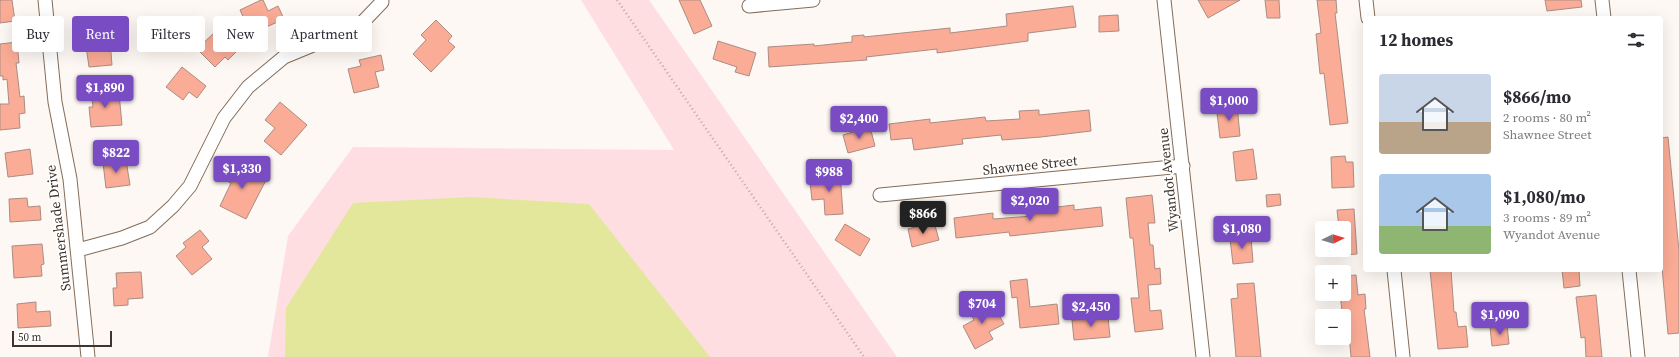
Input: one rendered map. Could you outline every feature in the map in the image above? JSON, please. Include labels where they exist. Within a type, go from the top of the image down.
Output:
[{"type":"street","name":"Summershade Drive","points":[[45,0],[55,102],[70,179],[88,357]]},
{"type":"street","points":[[749,6],[813,0]]},
{"type":"street","name":"Wyandot Avenue","points":[[1164,0],[1203,357]]},
{"type":"street","points":[[1366,0],[1368,16]]},
{"type":"street","points":[[1602,0],[1604,16]]},
{"type":"street","points":[[78,250],[122,238],[150,226],[173,206],[190,186],[224,118],[248,87],[284,57],[359,26],[382,2]]},
{"type":"street","name":"Shawnee Street","points":[[880,195],[1183,166]]},
{"type":"street","points":[[1394,272],[1403,357]]},
{"type":"street","points":[[1629,272],[1638,357]]},
{"type":"path","points":[[617,0],[864,357]]},
{"type":"shaded area","points":[[581,0],[649,0],[897,357],[268,357],[288,236],[353,147],[674,150]]},
{"type":"shaded area","points":[[471,197],[589,204],[710,357],[285,357],[286,308],[353,203]]},
{"type":"building","points":[[0,0],[12,0],[14,16],[12,16],[12,21],[0,23]]},
{"type":"building","points":[[263,0],[268,11],[278,6],[283,16],[276,16],[276,23],[268,26],[268,16],[243,16],[240,10]]},
{"type":"building","points":[[679,0],[700,0],[712,26],[694,34]]},
{"type":"building","points":[[1198,0],[1240,0],[1208,18]]},
{"type":"building","points":[[1265,0],[1279,0],[1280,18],[1267,18]]},
{"type":"building","points":[[1317,0],[1336,0],[1337,13],[1335,13],[1348,123],[1330,125],[1324,73],[1320,74],[1316,34],[1321,33]]},
{"type":"building","points":[[1545,0],[1581,0],[1582,7],[1547,11]]},
{"type":"building","points":[[1073,6],[1076,27],[1028,33],[1028,41],[937,53],[937,49],[866,57],[867,60],[769,67],[768,47],[814,44],[814,46],[852,42],[852,36],[864,35],[864,37],[950,28],[950,33],[1007,26],[1006,14]]},
{"type":"building","points":[[1118,15],[1119,31],[1099,32],[1099,16]]},
{"type":"building","points":[[436,20],[452,36],[448,41],[455,47],[431,72],[413,54],[426,40],[421,35]]},
{"type":"building","points":[[213,34],[213,52],[236,52],[228,60],[225,57],[215,67],[200,52],[205,52],[205,41]]},
{"type":"building","points":[[718,41],[756,53],[749,76],[735,72],[737,67],[713,59]]},
{"type":"building","points":[[12,43],[12,52],[18,52],[19,63],[16,63],[20,97],[24,96],[25,113],[19,114],[20,128],[0,130],[0,104],[9,104],[7,79],[3,80],[3,76],[0,76],[0,44]]},
{"type":"building","points":[[87,52],[111,52],[112,65],[89,67]]},
{"type":"building","points":[[381,55],[384,70],[375,72],[379,87],[354,93],[348,69],[361,66],[359,60]]},
{"type":"building","points":[[182,67],[206,86],[197,98],[189,92],[183,100],[166,87]]},
{"type":"building","points":[[106,87],[107,94],[119,93],[122,125],[91,127],[89,107],[93,107],[91,88]]},
{"type":"building","points":[[280,102],[307,125],[281,155],[264,141],[275,128],[265,120]]},
{"type":"building","points":[[1237,105],[1240,136],[1220,138],[1217,113],[1222,113],[1221,107]]},
{"type":"building","points":[[1039,110],[1039,115],[1089,110],[1091,131],[1002,140],[1001,135],[962,139],[963,144],[914,150],[912,138],[891,140],[889,124],[930,119],[930,123],[985,117],[986,121],[1020,119],[1019,111]]},
{"type":"building","points":[[870,127],[875,146],[848,153],[843,135]]},
{"type":"building","points":[[1668,137],[1679,251],[1679,333],[1668,334],[1662,272],[1663,138]]},
{"type":"building","points":[[30,149],[33,174],[8,177],[5,153]]},
{"type":"building","points":[[1253,149],[1257,179],[1236,181],[1233,152]]},
{"type":"building","points":[[1345,156],[1346,162],[1353,162],[1354,187],[1332,188],[1331,157]]},
{"type":"building","points":[[126,160],[130,185],[106,188],[103,163]]},
{"type":"building","points":[[237,160],[257,170],[254,177],[265,182],[246,219],[220,206],[231,183],[227,181]]},
{"type":"building","points":[[840,173],[843,214],[825,215],[824,199],[812,200],[810,182],[822,181],[822,174]]},
{"type":"building","points":[[1280,194],[1281,205],[1267,207],[1266,195]]},
{"type":"building","points":[[1152,195],[1155,223],[1148,223],[1150,245],[1153,245],[1155,269],[1160,268],[1161,284],[1148,285],[1150,311],[1161,310],[1163,329],[1135,332],[1131,298],[1139,298],[1133,238],[1130,238],[1126,198]]},
{"type":"building","points":[[27,198],[28,207],[40,206],[41,220],[10,222],[9,199]]},
{"type":"building","points":[[1074,205],[1074,210],[1101,207],[1103,226],[1010,236],[1009,232],[956,238],[954,218],[993,213],[993,219],[1032,216],[1032,210]]},
{"type":"building","points":[[1354,209],[1357,254],[1351,254],[1351,221],[1338,221],[1337,210]]},
{"type":"building","points":[[934,222],[939,240],[912,247],[908,229]]},
{"type":"building","points":[[845,224],[870,239],[860,256],[835,240]]},
{"type":"building","points":[[200,230],[209,241],[202,247],[212,259],[192,275],[176,256],[186,247],[183,243]]},
{"type":"building","points":[[1251,237],[1253,262],[1233,264],[1230,239]]},
{"type":"building","points":[[42,244],[44,264],[41,265],[42,276],[14,278],[12,246]]},
{"type":"building","points":[[141,272],[143,298],[128,299],[128,305],[114,306],[113,288],[117,288],[116,273]]},
{"type":"building","points":[[1430,272],[1451,272],[1454,312],[1456,312],[1458,327],[1466,326],[1468,347],[1438,349]]},
{"type":"building","points":[[1562,272],[1579,272],[1580,286],[1564,288]]},
{"type":"building","points":[[1351,275],[1356,275],[1358,295],[1365,294],[1366,309],[1364,309],[1370,357],[1351,357],[1351,309],[1342,309],[1341,301],[1351,301]]},
{"type":"building","points":[[1027,279],[1030,307],[1057,304],[1059,324],[1020,328],[1017,297],[1012,298],[1010,281]]},
{"type":"building","points":[[1254,283],[1261,357],[1236,357],[1231,299],[1238,298],[1237,284]]},
{"type":"building","points":[[1596,295],[1602,357],[1586,357],[1585,337],[1581,338],[1576,297]]},
{"type":"building","points":[[36,302],[36,312],[50,311],[51,326],[18,328],[17,304]]},
{"type":"building","points":[[979,302],[985,313],[995,308],[1004,324],[989,332],[993,339],[975,349],[963,326],[974,320],[968,308]]},
{"type":"building","points":[[1108,317],[1110,337],[1074,340],[1072,320]]},
{"type":"building","points":[[1507,325],[1509,344],[1492,346],[1490,327]]}]
